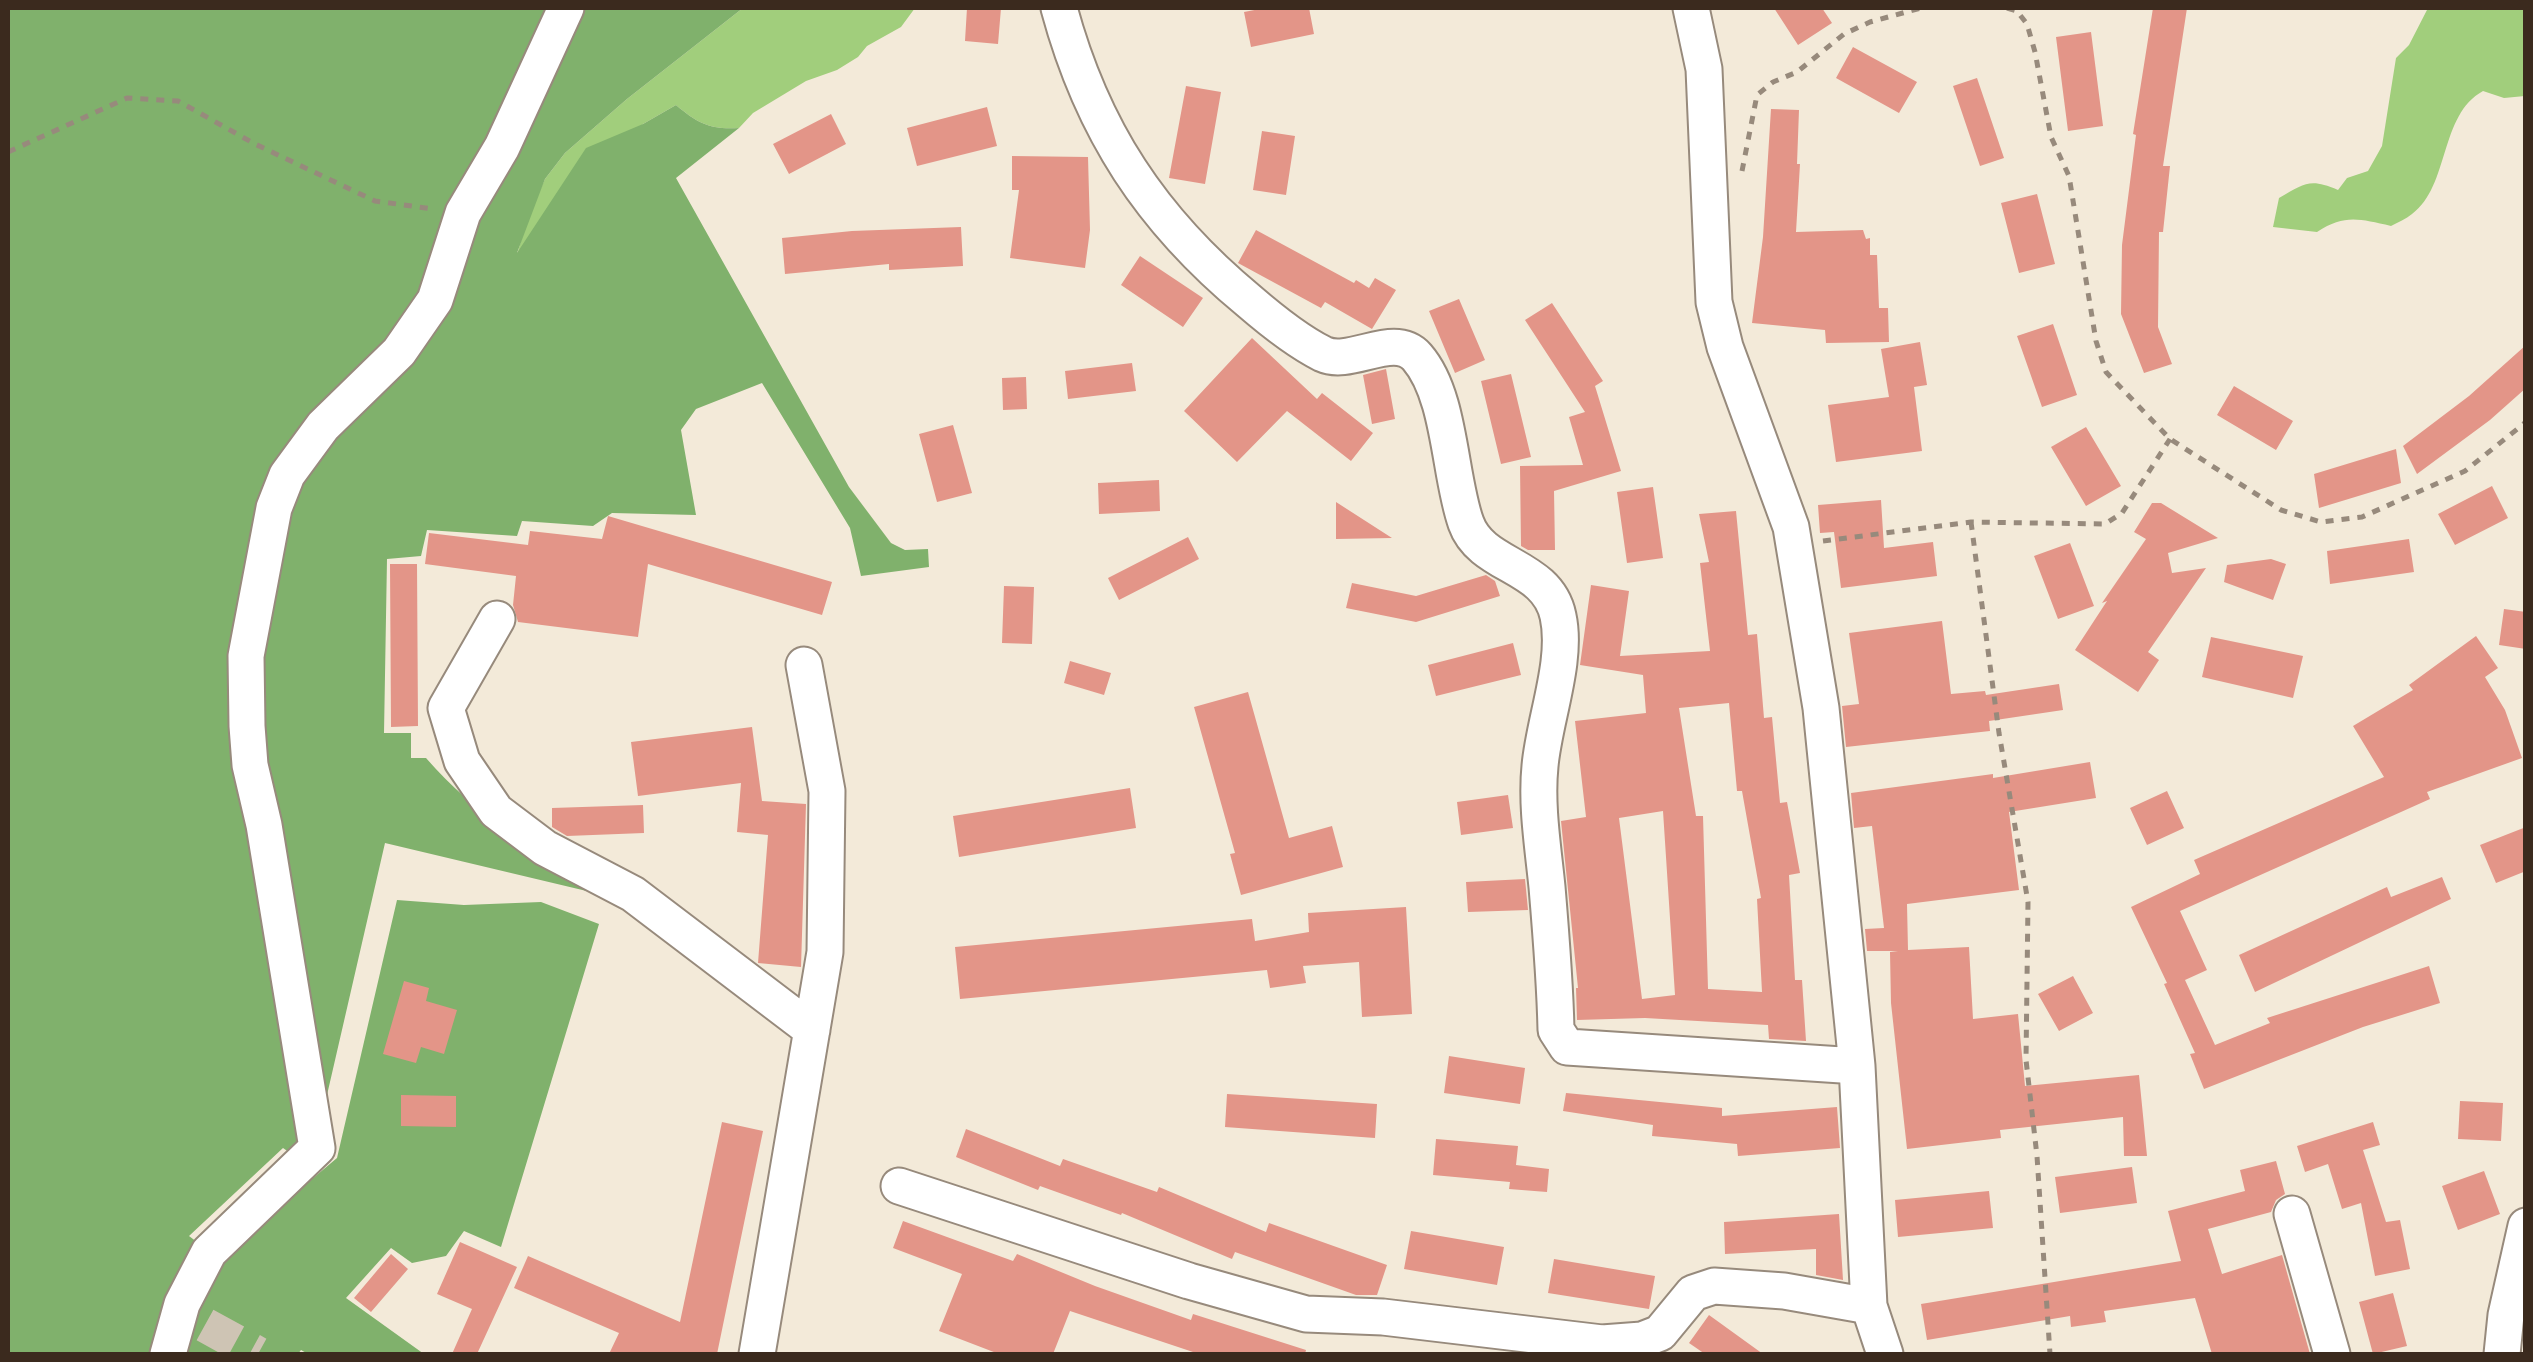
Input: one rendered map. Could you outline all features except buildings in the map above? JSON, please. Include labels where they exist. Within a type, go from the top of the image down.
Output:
[{"type":"street","points":[[168,1354],[182,1304],[209,1252],[316,1148],[264,825],[250,765],[247,726],[246,656],[274,508],[288,476],[323,426],[399,352],[435,300],[463,213],[502,147],[566,8]]},
{"type":"street","points":[[1059,8],[1074,58],[1114,147],[1164,220],[1256,308],[1326,356],[1345,358],[1385,348],[1404,348],[1416,354],[1436,398],[1454,458],[1464,519],[1472,537],[1483,550],[1522,570],[1550,594],[1558,615],[1560,642],[1540,767],[1542,838],[1556,1030],[1567,1047],[1857,1066]]},
{"type":"street","points":[[1691,8],[1704,69],[1714,302],[1725,347],[1772,470],[1795,544],[1822,708],[1857,1066],[1869,1306],[1886,1354]]},
{"type":"street","points":[[497,620],[446,708],[462,761],[496,811],[544,848],[633,894],[812,1030]]},
{"type":"street","points":[[757,1354],[826,952],[827,791],[804,665]]},
{"type":"street","points":[[899,1186],[1189,1282],[1306,1314],[1383,1317],[1602,1343],[1642,1340],[1660,1333],[1693,1293],[1714,1286],[1784,1291],[1869,1306]]},
{"type":"street","points":[[2292,1214],[2332,1354]]},
{"type":"street","points":[[2502,1354],[2506,1316],[2526,1226]]},
{"type":"path","points":[[1737,187],[1749,150],[1757,95],[1773,82],[1797,72],[1844,34],[1882,17],[1921,8]]},
{"type":"path","points":[[2006,8],[2017,11],[2026,24],[2036,52],[2051,137],[2069,176],[2096,340],[2106,372],[2170,439],[2281,510],[2322,522],[2362,516],[2465,471],[2526,422]]},
{"type":"path","points":[[8,152],[127,98],[178,101],[254,144],[375,201],[463,213]]},
{"type":"path","points":[[1795,544],[1971,522],[2105,524],[2122,513],[2170,439]]},
{"type":"path","points":[[1971,522],[1999,733],[2028,902],[2026,1060],[2037,1156],[2050,1354]]},
{"type":"green space","points":[[8,8],[560,8],[409,315],[324,412],[239,615],[305,1142],[293,1155],[283,1148],[189,1236],[205,1248],[159,1354],[8,1354]]},
{"type":"green space","points":[[580,8],[743,8],[565,153],[545,179],[517,253],[586,148],[676,105],[705,124],[739,128],[676,178],[849,487],[891,543],[905,550],[928,549],[929,567],[861,576],[850,528],[762,383],[696,409],[681,430],[696,515],[612,513],[593,526],[522,521],[517,536],[427,530],[421,556],[387,559],[384,733],[411,733],[411,758],[426,758],[485,814],[595,893],[385,843],[324,1108],[276,855],[257,660],[287,503],[462,244]]},
{"type":"green space","points":[[743,8],[915,8],[901,27],[867,46],[858,57],[837,70],[806,81],[753,113],[739,128],[705,124],[676,105],[643,124],[516,258],[545,179],[565,153]]},
{"type":"green space","points":[[2428,8],[2525,8],[2525,96],[2504,98],[2483,91],[2469,102],[2451,133],[2424,202],[2391,226],[2344,220],[2317,232],[2273,227],[2279,198],[2308,184],[2338,190],[2347,178],[2368,171],[2382,146],[2396,58],[2409,45]]},
{"type":"green space","points":[[397,900],[464,905],[541,902],[599,924],[501,1247],[464,1231],[446,1256],[412,1263],[391,1248],[346,1298],[424,1354],[308,1354],[301,1350],[298,1354],[180,1354],[188,1322],[224,1253],[337,1158]]},
{"type":"tunnel","points":[[205,1325],[258,1354]]}]
